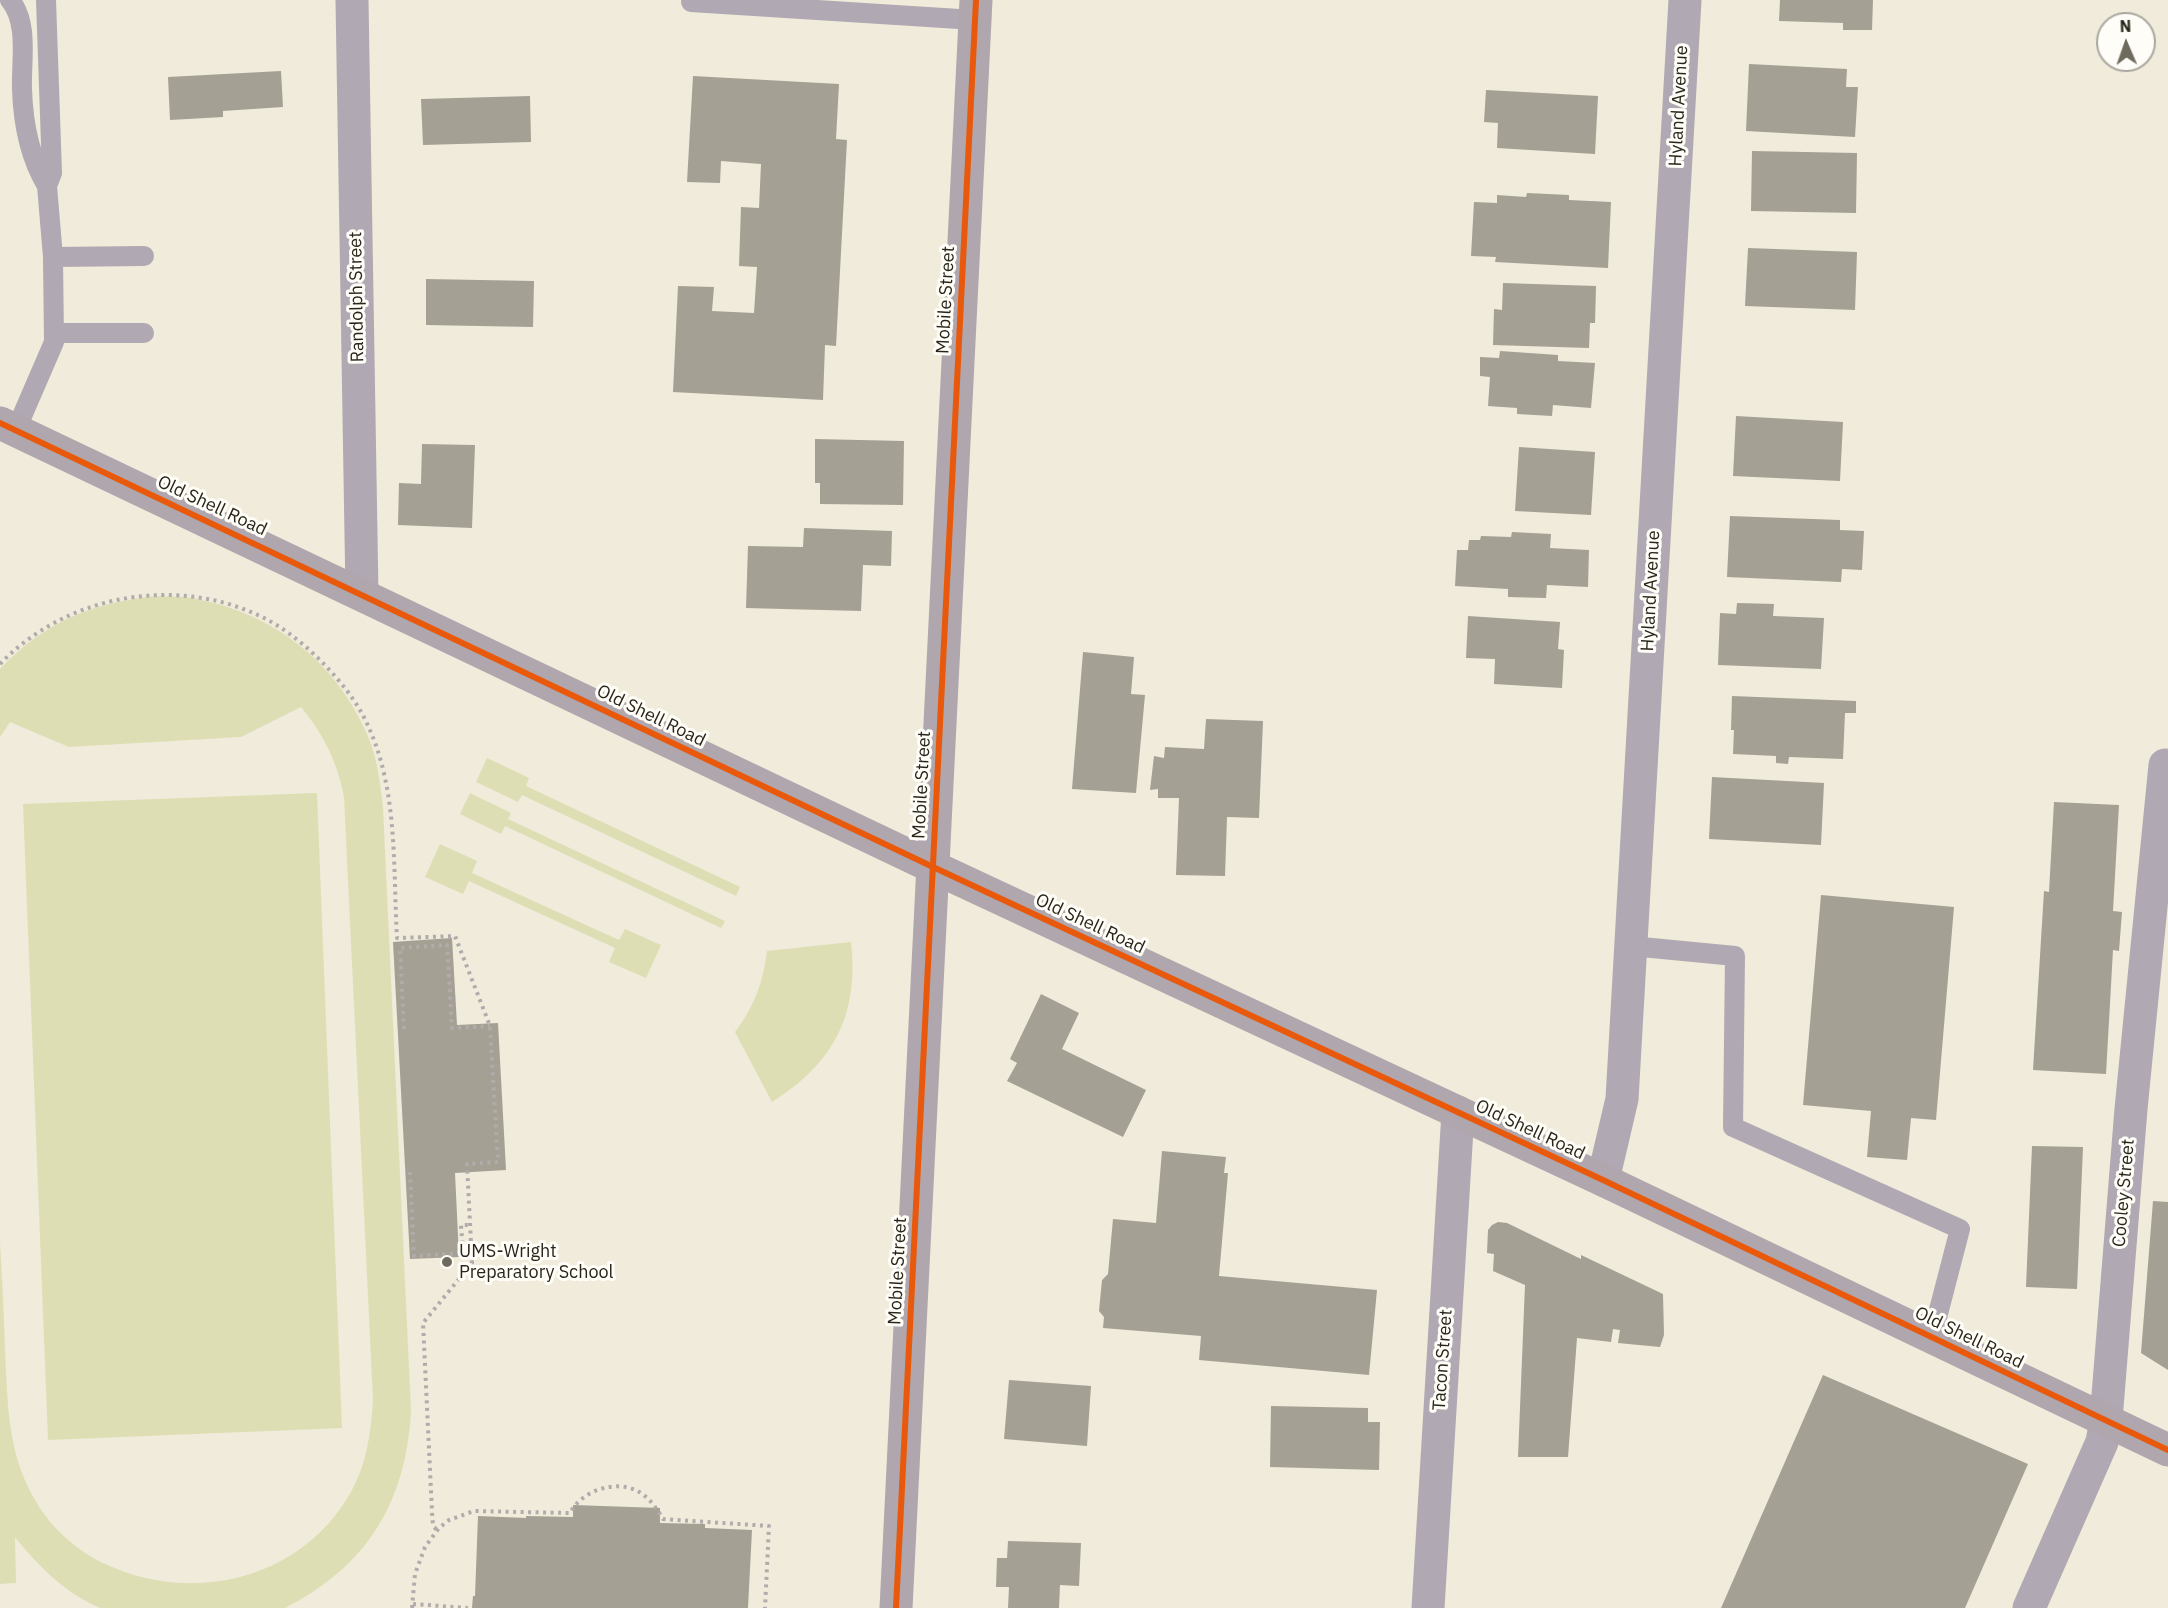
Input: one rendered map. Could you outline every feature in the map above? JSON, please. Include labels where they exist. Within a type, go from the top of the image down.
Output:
[{"type":"street","name":"Randolph Street","points":[[352,0],[362,594]]},
{"type":"street","name":"Hyland Avenue","points":[[1603,1180],[1622,1099],[1685,0]]},
{"type":"street","name":"Mobile Street","points":[[896,1608],[976,10]]},
{"type":"street","name":"Old Shell Road","points":[[8,426],[933,867],[1603,1180],[2168,1450]]},
{"type":"street","name":"Cooley Street","points":[[2030,1608],[2102,1442],[2106,1420],[2131,1109],[2165,765]]},
{"type":"street","name":"Tacon Street","points":[[1428,1608],[1458,1112]]},
{"type":"lane","points":[[10,0],[17,10],[21,23],[22,91],[27,129],[39,173],[47,186]]},
{"type":"lane","points":[[8,426],[54,342],[53,257],[47,186],[52,172],[46,0]]},
{"type":"lane","points":[[691,2],[976,10]]},
{"type":"lane","points":[[53,257],[144,256]]},
{"type":"lane","points":[[54,333],[144,333]]},
{"type":"lane","points":[[1631,946],[1735,956],[1733,1127],[1960,1229],[1932,1337]]},
{"type":"path","points":[[0,664],[14,649],[45,628],[80,610],[117,599],[155,594],[194,596],[233,606],[268,620],[300,641],[354,698],[369,727],[386,777],[390,805],[397,938],[455,936],[490,1026],[498,1162],[467,1164],[472,1263],[423,1323],[432,1519],[433,1526],[437,1530]]},
{"type":"path","points":[[404,1029],[400,948],[447,945],[452,1028],[490,1026]]},
{"type":"path","points":[[410,1172],[414,1256],[463,1253],[461,1225],[470,1225]]},
{"type":"path","points":[[468,1608],[412,1606],[415,1574],[425,1547],[437,1530],[449,1520],[474,1511],[570,1513],[576,1502],[589,1493],[602,1489],[630,1488],[641,1492],[652,1502],[663,1519],[769,1526],[765,1608]]},
{"type":"green space","points":[[155,596],[192,598],[225,606],[251,616],[298,644],[319,662],[353,706],[373,750],[381,788],[411,1411],[408,1444],[401,1475],[391,1503],[377,1528],[360,1551],[339,1572],[314,1591],[285,1608],[100,1608],[75,1595],[53,1578],[15,1537],[16,1583],[0,1584],[0,1242],[8,1409],[19,1464],[35,1500],[52,1524],[88,1555],[123,1571],[160,1581],[197,1583],[233,1579],[268,1567],[300,1549],[328,1524],[351,1492],[364,1459],[369,1436],[373,1400],[344,797],[334,760],[323,738],[301,707],[241,737],[69,747],[10,722],[0,737],[0,669],[17,652],[34,638],[70,618],[110,604]]},
{"type":"green space","points":[[487,758],[529,778],[526,786],[740,887],[736,896],[522,795],[518,802],[476,782]]},
{"type":"green space","points":[[317,793],[342,1428],[48,1440],[23,804]]},
{"type":"green space","points":[[470,793],[511,813],[508,819],[725,921],[721,928],[505,826],[501,834],[460,814]]},
{"type":"green space","points":[[440,844],[477,861],[472,873],[619,940],[625,929],[661,945],[646,978],[609,962],[615,948],[469,881],[463,894],[425,877]]},
{"type":"green space","points":[[851,942],[851,992],[838,1035],[812,1071],[772,1102],[735,1032],[757,994],[767,951]]},
{"type":"building","points":[[1780,0],[1873,0],[1872,30],[1843,30],[1843,23],[1779,21]]},
{"type":"building","points":[[1749,64],[1847,69],[1846,87],[1858,87],[1855,137],[1746,131]]},
{"type":"building","points":[[281,71],[283,107],[223,111],[223,117],[170,120],[168,77]]},
{"type":"building","points":[[693,76],[839,84],[836,139],[847,140],[836,346],[825,345],[823,400],[673,392],[678,286],[714,287],[712,311],[754,313],[757,267],[739,266],[741,207],[759,208],[761,164],[721,161],[720,183],[687,182]]},
{"type":"building","points":[[1486,90],[1598,96],[1595,154],[1497,148],[1498,123],[1484,122]]},
{"type":"building","points":[[530,96],[531,142],[423,145],[421,99]]},
{"type":"building","points":[[1752,151],[1857,153],[1856,213],[1751,211]]},
{"type":"building","points":[[1527,193],[1569,195],[1569,200],[1611,202],[1608,268],[1495,262],[1496,257],[1471,256],[1474,202],[1497,203],[1497,195],[1526,197]]},
{"type":"building","points":[[1748,248],[1857,252],[1855,310],[1745,306]]},
{"type":"building","points":[[426,279],[534,281],[533,327],[426,325]]},
{"type":"building","points":[[1503,283],[1596,286],[1595,323],[1590,323],[1589,348],[1493,345],[1494,309],[1502,310]]},
{"type":"building","points":[[1500,351],[1558,355],[1558,361],[1595,363],[1591,408],[1553,405],[1552,416],[1517,414],[1517,408],[1488,406],[1490,377],[1480,376],[1480,357],[1499,358]]},
{"type":"building","points":[[1736,416],[1843,422],[1840,481],[1733,476]]},
{"type":"building","points":[[815,439],[904,441],[903,505],[820,504],[820,483],[815,483]]},
{"type":"building","points":[[422,444],[475,445],[472,528],[398,525],[399,483],[421,484]]},
{"type":"building","points":[[1519,447],[1595,452],[1591,515],[1515,511]]},
{"type":"building","points":[[1730,516],[1840,520],[1840,530],[1864,531],[1862,570],[1842,569],[1841,582],[1727,577]]},
{"type":"building","points":[[804,528],[892,531],[891,566],[863,565],[861,611],[746,608],[748,546],[803,547]]},
{"type":"building","points":[[1512,532],[1551,534],[1550,548],[1589,550],[1588,587],[1547,585],[1546,598],[1508,597],[1508,589],[1455,586],[1457,550],[1468,550],[1469,540],[1480,540],[1481,536],[1511,537]]},
{"type":"building","points":[[1737,603],[1774,604],[1773,616],[1824,618],[1821,669],[1718,665],[1720,613],[1736,614]]},
{"type":"building","points":[[1468,616],[1560,622],[1558,649],[1564,650],[1562,688],[1494,684],[1495,659],[1466,658]]},
{"type":"building","points":[[1083,652],[1134,657],[1131,694],[1145,695],[1136,793],[1072,789]]},
{"type":"building","points":[[1732,696],[1856,701],[1856,713],[1845,713],[1843,759],[1789,757],[1788,764],[1776,763],[1776,756],[1733,754]]},
{"type":"building","points":[[1206,719],[1263,721],[1259,818],[1227,817],[1225,876],[1176,875],[1179,798],[1158,798],[1158,789],[1150,790],[1154,756],[1164,758],[1165,747],[1204,749]]},
{"type":"building","points":[[1712,777],[1824,783],[1821,845],[1709,839]]},
{"type":"building","points":[[2054,802],[2119,805],[2113,911],[2122,912],[2119,951],[2113,950],[2106,1074],[2033,1070],[2044,891],[2049,892]]},
{"type":"building","points":[[1821,895],[1954,907],[1936,1120],[1911,1118],[1907,1160],[1867,1157],[1871,1111],[1803,1105]]},
{"type":"building","points":[[452,938],[457,1025],[498,1023],[506,1170],[455,1173],[459,1257],[410,1259],[393,942]]},
{"type":"building","points":[[1041,994],[1079,1013],[1062,1049],[1146,1090],[1123,1137],[1007,1081],[1017,1063],[1010,1059]]},
{"type":"building","points":[[2032,1146],[2083,1147],[2077,1289],[2026,1287]]},
{"type":"building","points":[[1162,1151],[1226,1157],[1224,1173],[1228,1173],[1219,1276],[1377,1290],[1369,1375],[1199,1360],[1201,1336],[1103,1328],[1104,1317],[1099,1311],[1102,1280],[1108,1274],[1113,1219],[1156,1223]]},
{"type":"building","points":[[2153,1201],[2168,1202],[2168,1370],[2141,1353]]},
{"type":"building","points":[[1498,1222],[1507,1223],[1581,1259],[1581,1255],[1663,1294],[1664,1335],[1660,1347],[1618,1343],[1620,1330],[1613,1329],[1611,1342],[1577,1338],[1568,1457],[1518,1457],[1525,1285],[1493,1271],[1494,1254],[1487,1253],[1488,1230]]},
{"type":"building","points":[[1823,1375],[2028,1464],[1965,1608],[1721,1608]]},
{"type":"building","points":[[1009,1380],[1091,1386],[1087,1446],[1004,1439]]},
{"type":"building","points":[[1271,1406],[1368,1408],[1368,1422],[1380,1422],[1379,1470],[1270,1467]]},
{"type":"building","points":[[573,1505],[660,1508],[660,1523],[705,1524],[705,1528],[752,1530],[748,1608],[472,1608],[473,1596],[475,1596],[478,1516],[573,1517]]},
{"type":"building","points":[[1008,1541],[1081,1543],[1079,1586],[1060,1585],[1059,1608],[1008,1608],[1009,1587],[996,1587],[997,1558],[1007,1558]]},
{"type":"cycle path","points":[[896,1608],[976,0]]},
{"type":"cycle path","points":[[0,423],[933,867],[1603,1180],[2168,1450]]},
{"type":"place","name":"UMS-Wright Preparatory School","points":[[447,1262]]}]
